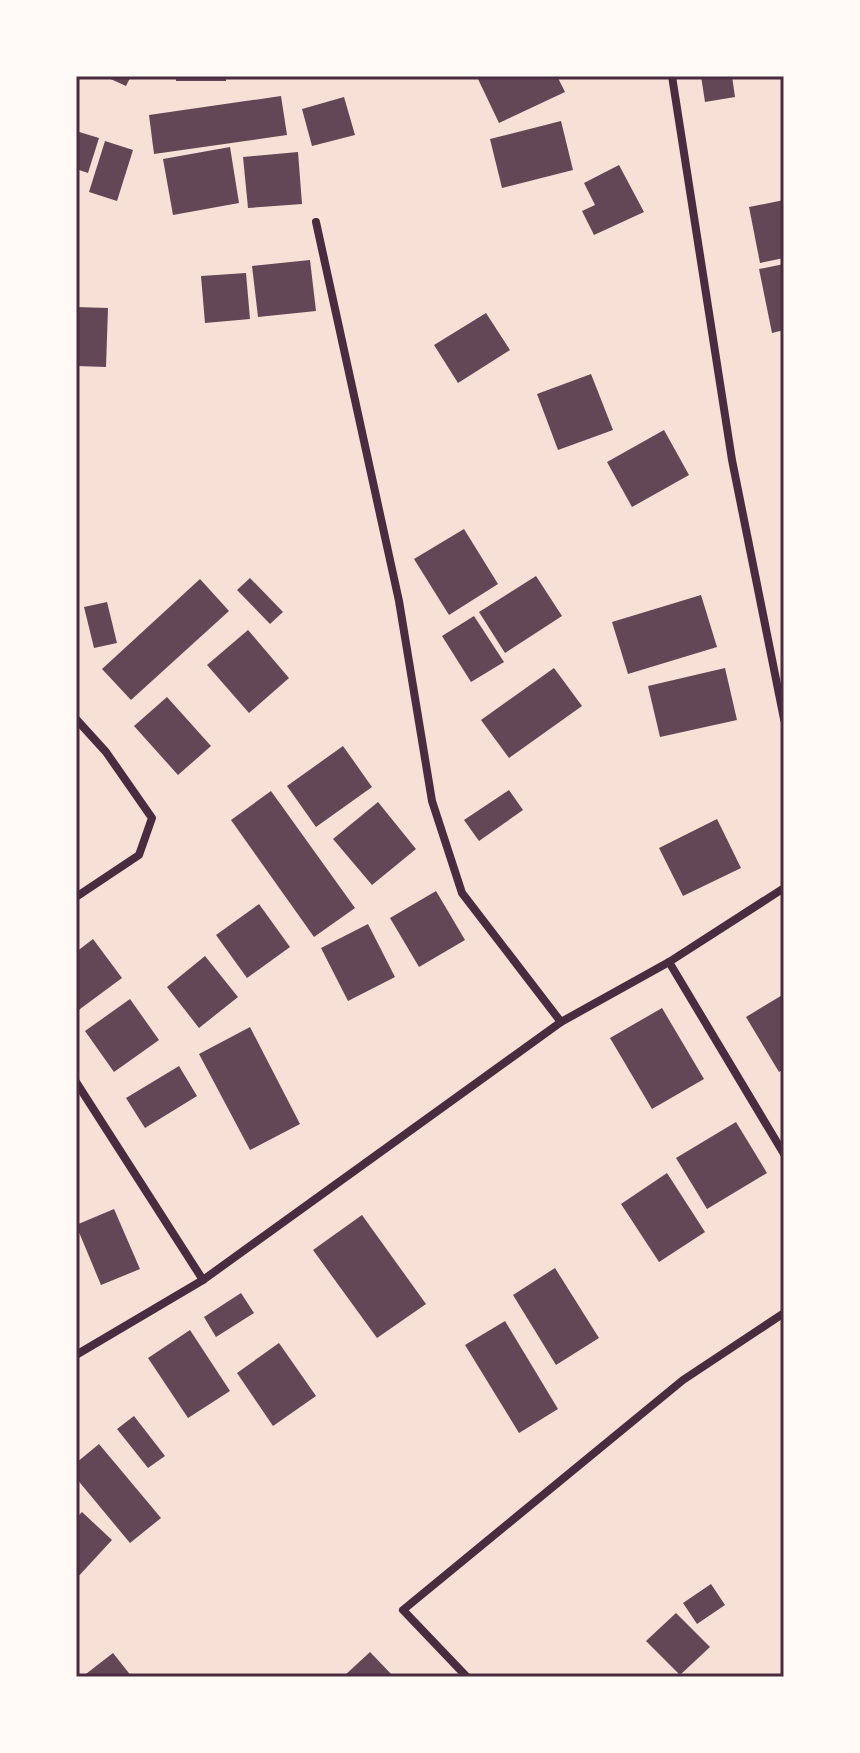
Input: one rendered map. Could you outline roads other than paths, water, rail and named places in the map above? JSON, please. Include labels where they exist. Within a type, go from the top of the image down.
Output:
[{"type":"street","points":[[672,76],[732,460],[784,719]]},
{"type":"street","points":[[316,222],[399,601],[432,801],[462,893],[561,1022]]},
{"type":"street","points":[[76,719],[106,752],[152,818],[139,855],[76,897]]},
{"type":"street","points":[[76,1355],[203,1280],[561,1022],[669,962],[784,888]]},
{"type":"street","points":[[669,962],[784,1154]]},
{"type":"street","points":[[76,1082],[203,1280]]},
{"type":"street","points":[[467,1677],[403,1610],[683,1380],[784,1313]]}]
